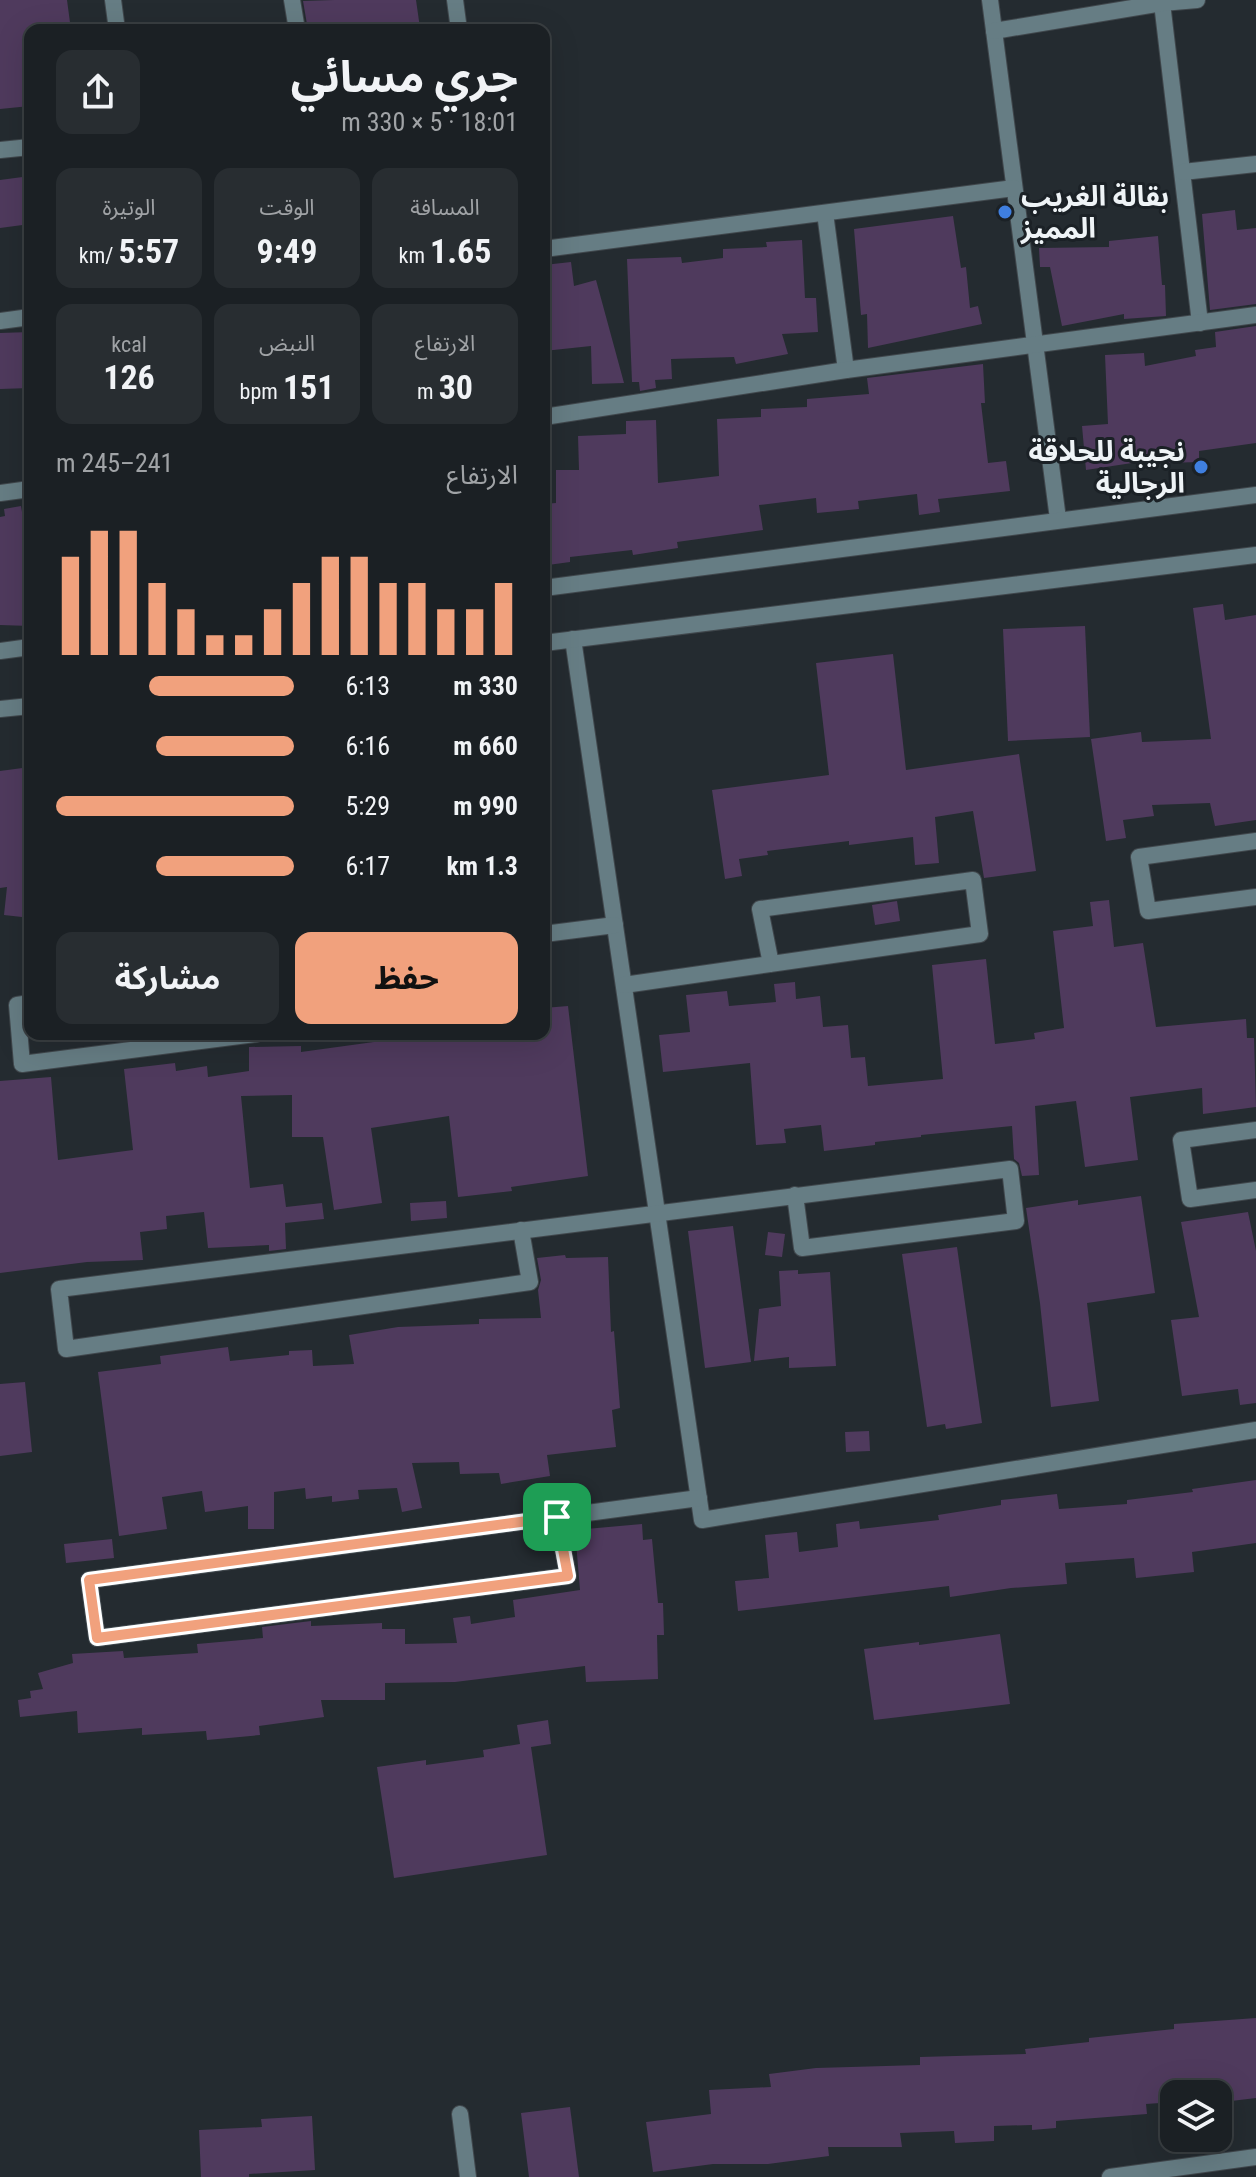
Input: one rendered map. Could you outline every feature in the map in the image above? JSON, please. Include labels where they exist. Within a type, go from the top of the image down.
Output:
[{"type":"street","points":[[113,0],[116,24]]},
{"type":"street","points":[[292,0],[296,24]]},
{"type":"street","points":[[455,0],[458,24]]},
{"type":"street","points":[[990,0],[1058,519]]},
{"type":"street","points":[[994,31],[1197,0]]},
{"type":"street","points":[[1162,3],[1200,323]]},
{"type":"street","points":[[0,150],[24,148]]},
{"type":"street","points":[[1183,172],[1256,164]]},
{"type":"street","points":[[550,248],[1014,188]]},
{"type":"street","points":[[825,213],[846,370]]},
{"type":"street","points":[[550,416],[846,370],[1256,315]]},
{"type":"street","points":[[0,321],[24,318]]},
{"type":"street","points":[[0,493],[24,490]]},
{"type":"street","points":[[550,587],[1256,495]]},
{"type":"street","points":[[550,642],[1256,555]]},
{"type":"street","points":[[573,639],[702,1520],[1256,1430]]},
{"type":"street","points":[[0,651],[24,648]]},
{"type":"street","points":[[0,709],[24,707]]},
{"type":"street","points":[[1256,841],[1139,857],[1148,911],[1256,897]]},
{"type":"street","points":[[624,985],[771,964],[980,934],[973,880],[760,909],[771,964]]},
{"type":"street","points":[[550,933],[615,925]]},
{"type":"street","points":[[24,1004],[17,1005],[22,1064],[209,1040]]},
{"type":"street","points":[[1256,1130],[1181,1140],[1190,1199],[1256,1190]]},
{"type":"street","points":[[521,1230],[530,1282],[66,1349],[59,1289],[657,1212],[795,1195],[1010,1169],[1016,1221],[802,1248],[795,1195]]},
{"type":"street","points":[[557,1517],[568,1576],[97,1638],[89,1580],[557,1517],[699,1498]]},
{"type":"street","points":[[460,2114],[468,2177]]},
{"type":"street","points":[[1110,2177],[1256,2157]]},
{"type":"building","points":[[0,0],[67,0],[70,24],[24,24],[24,107],[0,109]]},
{"type":"building","points":[[416,0],[419,24],[307,24],[303,1]]},
{"type":"building","points":[[24,177],[24,225],[0,228],[0,180]]},
{"type":"building","points":[[1235,210],[1237,230],[1256,228],[1256,304],[1210,310],[1202,214]]},
{"type":"building","points":[[953,216],[961,268],[966,267],[970,308],[978,306],[982,324],[868,348],[867,314],[861,315],[854,229]]},
{"type":"building","points":[[1158,236],[1166,316],[1124,319],[1124,314],[1062,326],[1050,267],[1040,267],[1039,248],[1109,247],[1109,241]]},
{"type":"building","points":[[802,240],[805,298],[816,298],[818,332],[782,334],[788,354],[736,364],[734,357],[671,359],[672,379],[655,380],[656,388],[640,391],[639,382],[632,382],[627,259],[681,257],[682,263],[723,258],[723,249],[767,247],[766,242]]},
{"type":"building","points":[[571,262],[574,286],[596,280],[624,383],[592,384],[591,346],[550,350],[550,264]]},
{"type":"building","points":[[1256,326],[1256,443],[1199,451],[1199,462],[1165,463],[1165,458],[1086,470],[1082,426],[1108,424],[1105,355],[1144,353],[1145,366],[1196,356],[1195,350],[1216,347],[1215,332]]},
{"type":"building","points":[[24,332],[24,388],[0,389],[0,333]]},
{"type":"building","points":[[983,364],[985,403],[981,403],[988,463],[1006,461],[1010,491],[938,499],[940,512],[919,515],[917,494],[858,501],[859,509],[817,513],[816,498],[759,505],[763,530],[677,542],[678,548],[633,555],[632,550],[570,557],[570,562],[550,565],[550,504],[556,503],[556,470],[579,470],[578,436],[626,434],[626,421],[656,420],[658,483],[719,476],[717,419],[761,417],[761,409],[807,407],[807,399],[869,394],[867,378]]},
{"type":"building","points":[[21,506],[24,524],[24,626],[0,625],[0,517],[5,516],[4,509]]},
{"type":"building","points":[[1223,604],[1225,620],[1256,615],[1256,820],[1215,826],[1210,803],[1152,805],[1154,816],[1123,820],[1126,838],[1106,841],[1091,739],[1141,732],[1142,742],[1211,739],[1193,608]]},
{"type":"building","points":[[1085,626],[1090,737],[1008,741],[1003,629]]},
{"type":"building","points":[[893,654],[906,770],[1019,754],[1036,871],[984,878],[973,811],[935,817],[939,863],[915,865],[913,837],[849,845],[849,841],[767,851],[768,855],[739,859],[742,876],[725,879],[712,790],[829,775],[816,663]]},
{"type":"building","points":[[24,768],[22,917],[4,915],[7,887],[0,888],[0,771]]},
{"type":"building","points":[[1109,900],[1114,947],[1143,943],[1156,1027],[1246,1019],[1247,1038],[1254,1038],[1256,1107],[1203,1114],[1202,1088],[1130,1097],[1138,1160],[1085,1167],[1076,1101],[1035,1106],[1039,1175],[1022,1176],[1019,1163],[1014,1159],[1012,1126],[921,1135],[824,1151],[821,1125],[784,1129],[786,1143],[756,1145],[750,1063],[663,1072],[659,1035],[690,1032],[686,995],[727,991],[729,1006],[776,1002],[774,984],[795,982],[796,999],[820,996],[823,1027],[848,1025],[851,1058],[865,1057],[868,1086],[943,1079],[932,965],[986,959],[995,1044],[1035,1039],[1034,1033],[1064,1028],[1053,931],[1093,926],[1090,902]]},
{"type":"building","points":[[897,901],[900,921],[875,925],[872,905]]},
{"type":"building","points":[[568,1006],[588,1176],[511,1187],[512,1191],[458,1197],[449,1116],[371,1128],[382,1203],[334,1210],[323,1137],[292,1137],[292,1095],[241,1096],[250,1188],[283,1184],[286,1207],[322,1203],[324,1219],[285,1223],[286,1249],[269,1251],[269,1245],[208,1248],[204,1212],[166,1216],[167,1229],[140,1232],[143,1260],[87,1262],[0,1273],[0,1081],[51,1077],[58,1160],[133,1150],[124,1069],[175,1063],[176,1071],[207,1066],[208,1077],[249,1071],[249,1047],[301,1046],[301,1052],[388,1040],[550,1040],[550,1008]]},
{"type":"building","points":[[1141,1196],[1155,1293],[1087,1303],[1099,1401],[1051,1407],[1026,1208],[1078,1200],[1078,1205]]},
{"type":"building","points":[[446,1201],[447,1218],[411,1221],[410,1203]]},
{"type":"building","points":[[1248,1212],[1256,1251],[1256,1403],[1240,1405],[1238,1389],[1182,1396],[1171,1320],[1199,1317],[1181,1222]]},
{"type":"building","points":[[733,1226],[751,1362],[705,1368],[688,1231]]},
{"type":"building","points":[[768,1232],[785,1234],[782,1257],[765,1255]]},
{"type":"building","points":[[957,1247],[982,1423],[946,1429],[945,1424],[927,1427],[902,1254]]},
{"type":"building","points":[[565,1255],[566,1258],[608,1257],[611,1332],[614,1331],[620,1408],[612,1410],[616,1447],[547,1455],[550,1476],[501,1484],[499,1473],[460,1474],[459,1462],[412,1463],[422,1508],[402,1512],[397,1488],[358,1490],[359,1499],[332,1502],[332,1496],[306,1499],[305,1488],[274,1492],[274,1529],[248,1529],[248,1506],[205,1512],[202,1491],[162,1497],[167,1529],[119,1536],[98,1372],[161,1364],[160,1356],[228,1347],[230,1361],[312,1350],[313,1366],[354,1364],[349,1335],[398,1327],[479,1324],[479,1319],[541,1318],[538,1290],[541,1280],[537,1258]]},
{"type":"building","points":[[798,1270],[798,1274],[830,1272],[836,1366],[789,1368],[789,1357],[754,1361],[759,1309],[781,1306],[779,1271]]},
{"type":"building","points":[[25,1382],[32,1452],[0,1456],[0,1384]]},
{"type":"building","points":[[869,1431],[870,1451],[846,1452],[845,1432]]},
{"type":"building","points":[[1256,1480],[1256,1543],[1192,1552],[1194,1572],[1136,1578],[1134,1558],[1065,1563],[1067,1584],[950,1597],[949,1586],[738,1611],[735,1581],[769,1578],[765,1535],[797,1532],[799,1552],[838,1547],[836,1524],[859,1521],[860,1529],[939,1520],[938,1515],[1001,1505],[1001,1500],[1057,1494],[1059,1509],[1127,1504],[1127,1500]]},
{"type":"building","points":[[642,1524],[643,1540],[652,1539],[658,1603],[663,1603],[664,1635],[657,1635],[658,1679],[586,1682],[585,1666],[455,1682],[385,1683],[385,1700],[321,1700],[324,1717],[259,1726],[260,1735],[207,1740],[206,1731],[142,1735],[142,1728],[78,1733],[77,1711],[20,1717],[18,1700],[31,1698],[30,1691],[43,1689],[38,1673],[73,1663],[72,1654],[123,1651],[124,1658],[198,1653],[197,1644],[263,1638],[262,1627],[311,1621],[311,1626],[382,1623],[382,1629],[405,1629],[405,1644],[457,1643],[453,1618],[470,1616],[471,1624],[515,1617],[513,1600],[580,1590],[575,1530]]},
{"type":"building","points":[[112,1539],[114,1558],[66,1563],[64,1544]]},
{"type":"building","points":[[1000,1634],[1010,1704],[874,1720],[864,1649]]},
{"type":"building","points":[[548,1720],[551,1744],[531,1747],[547,1855],[394,1878],[377,1767],[426,1760],[426,1765],[484,1757],[483,1750],[520,1744],[517,1725]]},
{"type":"building","points":[[1256,2018],[1256,2098],[1232,2101],[1232,2080],[1160,2080],[1160,2103],[1146,2104],[1147,2114],[1056,2121],[1056,2128],[1032,2130],[1032,2125],[994,2126],[994,2141],[955,2143],[954,2131],[900,2133],[902,2147],[828,2147],[829,2156],[768,2164],[713,2164],[653,2172],[646,2122],[711,2114],[709,2090],[771,2087],[769,2074],[816,2068],[920,2065],[920,2057],[1026,2054],[1025,2049],[1174,2029],[1174,2024]]},
{"type":"building","points":[[570,2107],[579,2177],[529,2177],[521,2113]]},
{"type":"building","points":[[312,2116],[315,2170],[249,2174],[249,2177],[201,2177],[199,2130],[262,2127],[261,2119]]},
{"type":"place","name":"بقالة الغريب المميز","points":[[1005,212]]},
{"type":"place","name":"نجيبة للحلاقة الرجالية","points":[[1201,467]]},
{"type":"route","points":[[557,1517],[568,1576],[97,1638],[89,1580],[557,1517]]}]
